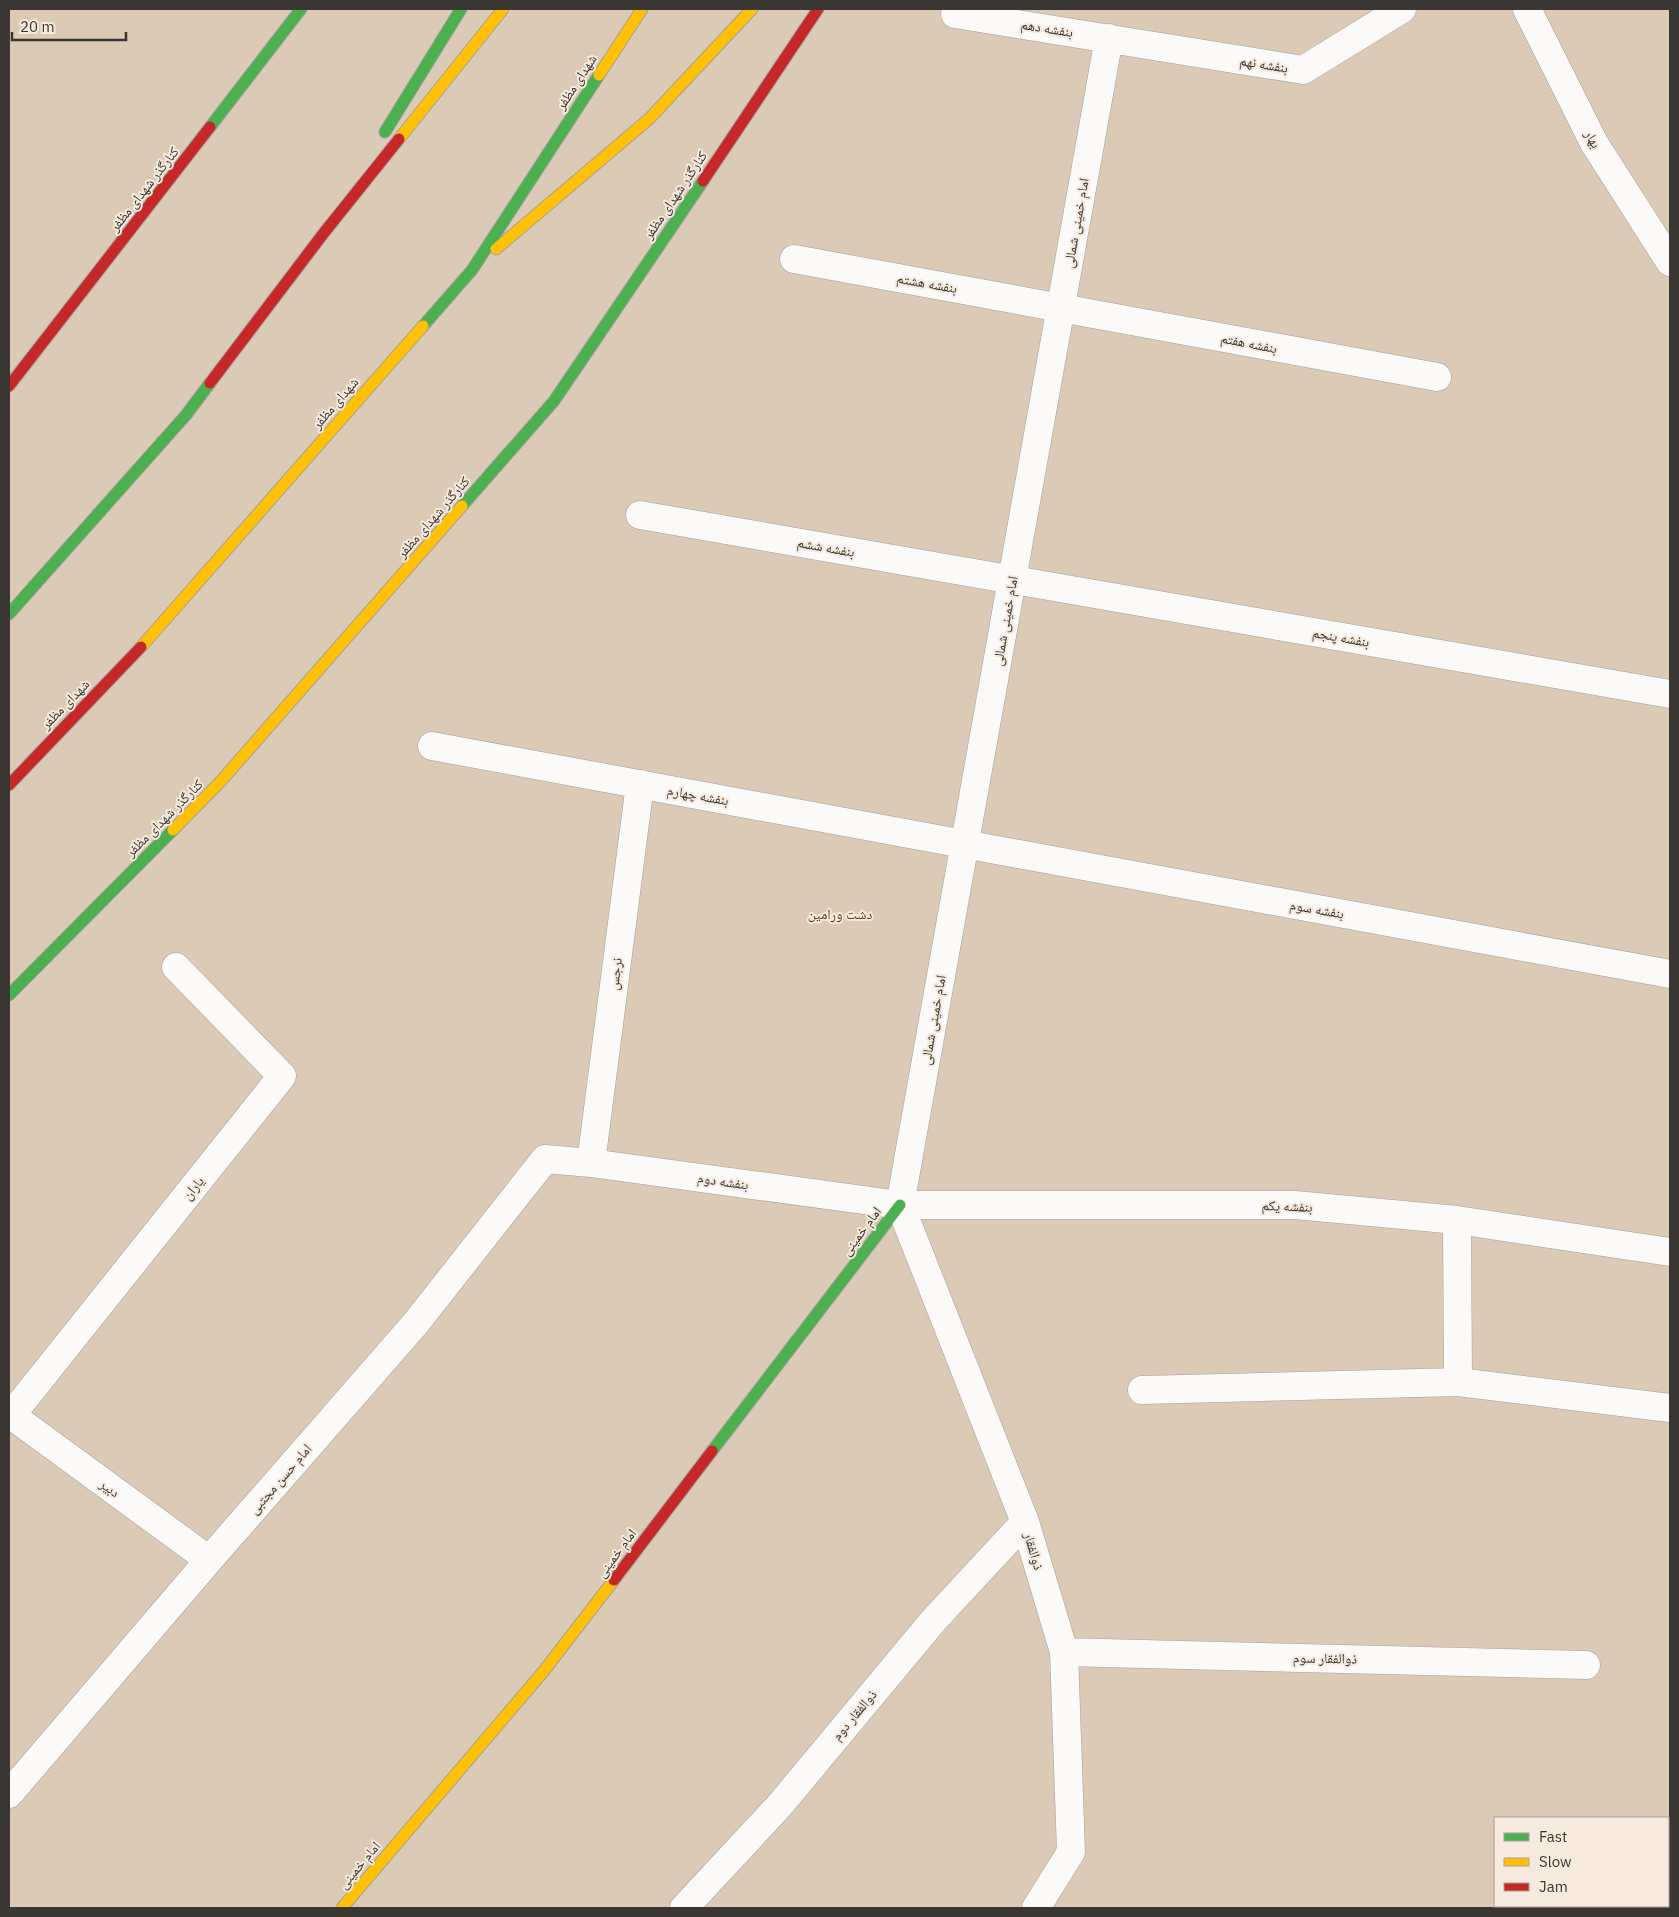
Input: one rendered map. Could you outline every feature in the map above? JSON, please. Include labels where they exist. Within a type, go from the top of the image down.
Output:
[{"type":"main road","name":"کنارگذر شهدای مظفر","points":[[9,386],[302,9]]},
{"type":"main road","points":[[323,234],[461,9]]},
{"type":"main road","points":[[9,614],[186,415],[323,234],[503,9]]},
{"type":"main road","name":"شهدای مظفر","points":[[9,785],[152,636],[472,270],[642,9]]},
{"type":"main road","points":[[472,270],[649,119],[752,9]]},
{"type":"main road","name":"کنارگذر شهدای مظفر","points":[[9,995],[221,781],[554,401],[818,9]]},
{"type":"main road","name":"امام خمینی","points":[[342,1908],[543,1672],[900,1205]]},
{"type":"street","name":"بنفشه نهم","points":[[1109,38],[1303,70],[1402,9]]},
{"type":"street","name":"بهار","points":[[1527,9],[1594,143],[1670,262]]},
{"type":"street","name":"بنفشه دهم","points":[[955,14],[1109,38]]},
{"type":"street","name":"امام خمینی شمالی","points":[[900,1205],[1109,38]]},
{"type":"street","name":"بنفشه هشتم","points":[[794,259],[1061,308]]},
{"type":"street","name":"بنفشه هفتم","points":[[1061,308],[1437,378]]},
{"type":"street","name":"بنفشه ششم","points":[[640,515],[1012,580]]},
{"type":"street","name":"بنفشه پنجم","points":[[1012,580],[1670,694]]},
{"type":"street","name":"بنفشه چهارم","points":[[432,746],[965,844]]},
{"type":"street","name":"نرجس","points":[[591,1163],[640,784]]},
{"type":"street","name":"بنفشه سوم","points":[[965,844],[1670,974]]},
{"type":"street","name":"یاران","points":[[10,1417],[282,1076],[176,967]]},
{"type":"street","name":"بنفشه دوم","points":[[545,1159],[591,1163],[900,1205]]},
{"type":"street","name":"امام حسن مجتبی","points":[[9,1794],[209,1560],[415,1324],[545,1159]]},
{"type":"street","name":"بنفشه یکم","points":[[900,1205],[1295,1205],[1457,1220],[1670,1252]]},
{"type":"street","name":"ذوالفقار","points":[[900,1205],[1025,1522],[1064,1652],[1071,1852],[1036,1908]]},
{"type":"street","points":[[1457,1220],[1458,1382]]},
{"type":"street","points":[[1142,1390],[1458,1382],[1670,1408]]},
{"type":"street","name":"دبیر","points":[[10,1417],[209,1560]]},
{"type":"street","name":"ذوالفقار دوم","points":[[684,1908],[779,1806],[939,1614],[1025,1522]]},
{"type":"street","name":"ذوالفقار سوم","points":[[1064,1652],[1586,1665]]},
{"type":"green space","name":"دشت ورامین","points":[[9,9],[1670,9],[1670,1908],[9,1908]]},
{"type":"traffic: fast","points":[[210,127],[301,9]]},
{"type":"traffic: fast","points":[[385,132],[461,9]]},
{"type":"traffic: fast","points":[[423,326],[472,270],[599,75]]},
{"type":"traffic: fast","points":[[462,506],[554,401],[703,181]]},
{"type":"traffic: fast","points":[[9,614],[186,415],[210,383]]},
{"type":"traffic: fast","points":[[9,995],[173,830]]},
{"type":"traffic: fast","points":[[712,1451],[900,1205]]},
{"type":"traffic: slow","points":[[399,139],[503,9]]},
{"type":"traffic: slow","points":[[599,75],[642,9]]},
{"type":"traffic: slow","points":[[496,249],[649,119],[752,9]]},
{"type":"traffic: slow","points":[[141,647],[423,326]]},
{"type":"traffic: slow","points":[[173,830],[221,781],[462,506]]},
{"type":"traffic: slow","points":[[342,1908],[543,1672],[614,1580]]},
{"type":"traffic: jam","points":[[703,181],[818,9]]},
{"type":"traffic: jam","points":[[9,386],[210,127]]},
{"type":"traffic: jam","points":[[210,383],[323,234],[399,139]]},
{"type":"traffic: jam","points":[[9,785],[141,647]]},
{"type":"traffic: jam","points":[[614,1580],[712,1451]]}]
